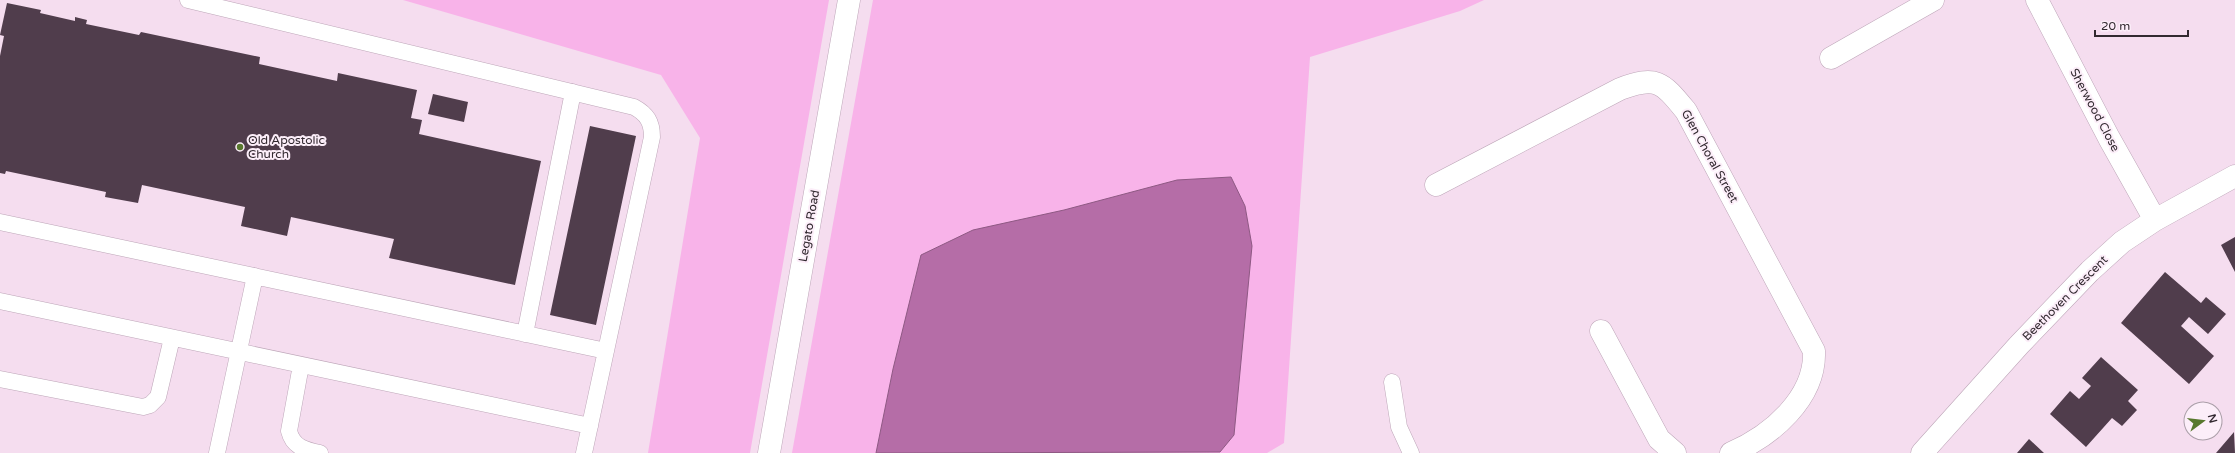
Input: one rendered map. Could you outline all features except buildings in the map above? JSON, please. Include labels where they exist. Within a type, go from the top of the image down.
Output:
[{"type":"street","name":"Legato Road","points":[[769,453],[849,0]]},
{"type":"street","points":[[1831,58],[1933,0]]},
{"type":"street","name":"Sherwood Close","points":[[2037,0],[2109,138],[2155,220]]},
{"type":"street","name":"Glen Choral Street","points":[[1436,185],[1620,89],[1638,82],[1651,81],[1664,86],[1686,110],[1814,351],[1812,375],[1803,395],[1758,448],[1731,453]]},
{"type":"street","name":"Beethoven Crescent","points":[[1922,453],[2019,345],[2090,271],[2122,242],[2155,220],[2235,176]]},
{"type":"street","points":[[1601,331],[1658,439],[1675,453]]},
{"type":"lane","points":[[188,0],[634,107],[642,111],[649,118],[652,127],[652,136],[584,453]]},
{"type":"lane","points":[[525,334],[573,92]]},
{"type":"lane","points":[[0,222],[606,351]]},
{"type":"lane","points":[[217,453],[255,276]]},
{"type":"lane","points":[[0,301],[590,426]]},
{"type":"lane","points":[[0,379],[143,407],[150,405],[158,397],[172,338]]},
{"type":"lane","points":[[302,365],[289,431],[290,437],[299,447],[320,453]]},
{"type":"lane","points":[[1392,382],[1399,427],[1411,453]]},
{"type":"shaded area","points":[[403,0],[829,0],[750,453],[648,453],[700,138],[661,75]]},
{"type":"shaded area","points":[[873,0],[1484,0],[1460,11],[1310,57],[1284,443],[1267,453],[792,453]]},
{"type":"shaded area","points":[[1231,177],[1245,206],[1252,246],[1234,435],[1220,452],[876,453],[893,369],[921,255],[973,230],[1064,210],[1177,180]]},
{"type":"place","name":"Old Apostolic Church","points":[[240,147]]}]
